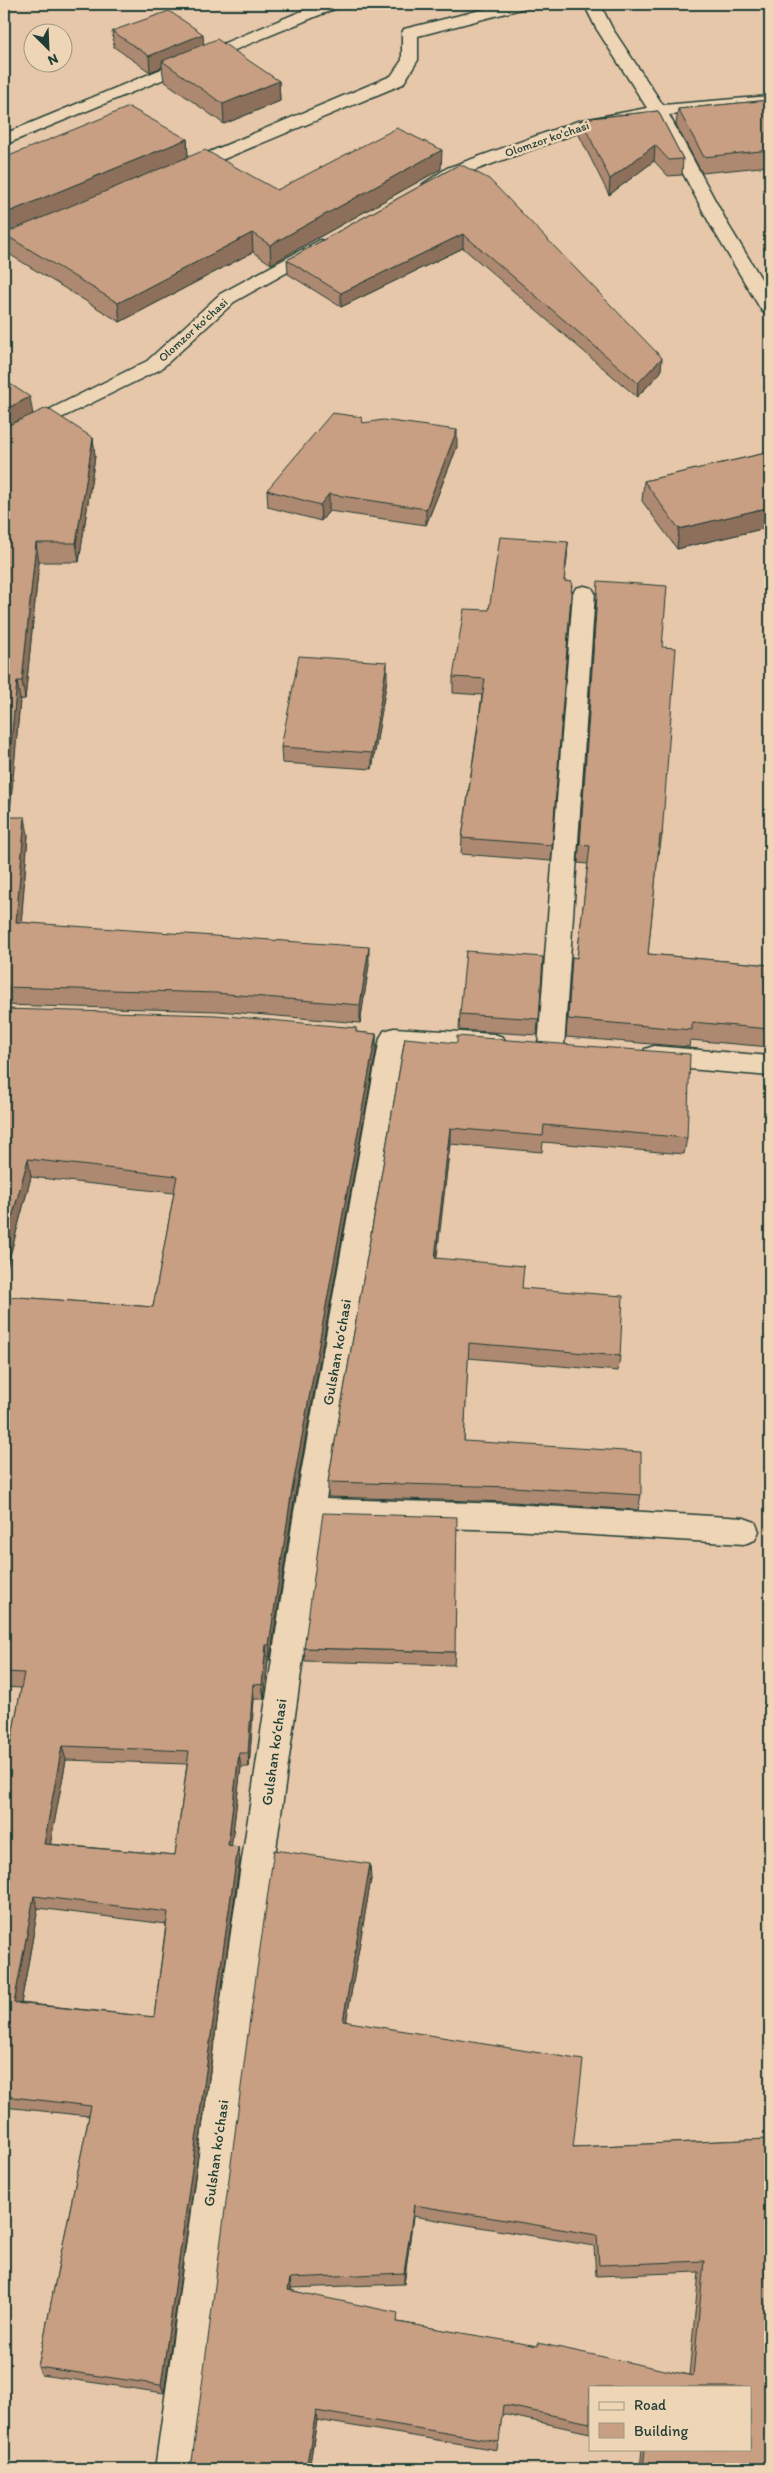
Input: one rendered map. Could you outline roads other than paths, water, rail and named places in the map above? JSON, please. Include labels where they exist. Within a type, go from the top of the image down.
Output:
[{"type":"street","points":[[4,140],[333,4]]},
{"type":"street","points":[[169,175],[397,80],[410,60],[410,33],[524,4]]},
{"type":"street","points":[[592,4],[604,28],[658,111],[720,226],[770,308]]},
{"type":"street","name":"Olomzor ko'chasi","points":[[418,192],[453,172],[584,125],[658,111],[770,102]]},
{"type":"street","name":"Olomzor ko'chasi","points":[[4,440],[154,365],[227,298],[340,235]]},
{"type":"street","name":"Gulshan koʻchasi","points":[[174,2469],[232,2039],[309,1512],[383,1037],[543,1047],[584,594]]},
{"type":"street","points":[[627,1054],[770,1066]]},
{"type":"street","points":[[309,1512],[512,1517],[744,1531]]}]
